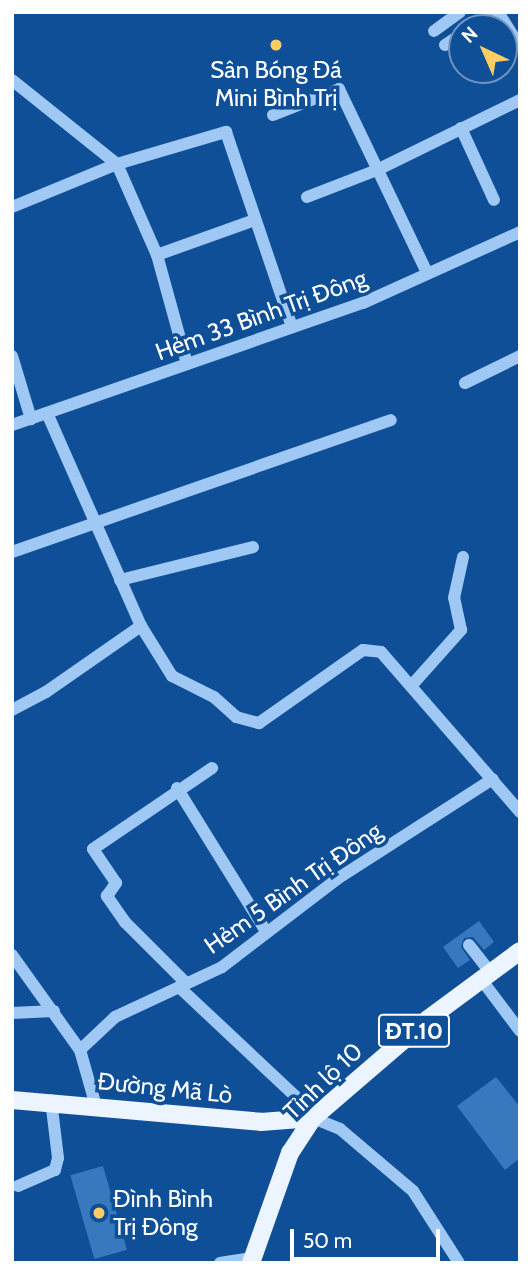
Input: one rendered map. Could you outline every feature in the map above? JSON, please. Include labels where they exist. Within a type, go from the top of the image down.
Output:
[{"type":"main road","name":"Tỉnh lộ 10","points":[[251,1261],[290,1153],[313,1118],[485,975],[520,950]]},
{"type":"main road","name":"Đường Mã Lò","points":[[12,1100],[51,1100],[261,1122],[313,1118]]},
{"type":"street","points":[[434,31],[460,12]]},
{"type":"street","points":[[498,12],[520,47]]},
{"type":"street","points":[[12,80],[117,164],[157,255],[187,364]]},
{"type":"street","points":[[273,115],[339,89],[427,273]]},
{"type":"street","points":[[307,197],[377,170],[520,100]]},
{"type":"street","points":[[461,128],[494,200]]},
{"type":"street","points":[[12,207],[117,164],[226,132],[292,327]]},
{"type":"street","points":[[157,255],[255,220]]},
{"type":"street","name":"Hẻm 33 Bình Trị Đông","points":[[12,425],[363,303],[520,232]]},
{"type":"street","points":[[12,356],[31,419]]},
{"type":"street","points":[[465,383],[520,356]]},
{"type":"street","points":[[47,413],[141,626],[172,676],[214,697],[236,717],[258,723],[363,650],[381,652],[519,809]]},
{"type":"street","points":[[12,552],[391,420]]},
{"type":"street","points":[[120,580],[253,547]]},
{"type":"street","points":[[412,685],[461,630],[454,598],[463,557]]},
{"type":"street","points":[[12,710],[46,692],[141,626]]},
{"type":"street","points":[[212,768],[177,788],[93,849],[116,883],[107,896],[124,922],[297,1098],[313,1118],[340,1129],[413,1191],[458,1261]]},
{"type":"street","name":"Hẻm 5 Bình Trị Đông","points":[[80,1050],[115,1017],[222,967],[265,930],[493,779]]},
{"type":"street","points":[[177,788],[265,930]]},
{"type":"street","points":[[469,945],[520,1031]]},
{"type":"street","points":[[12,955],[80,1050],[96,1106]]},
{"type":"street","points":[[12,1013],[54,1011]]},
{"type":"street","points":[[19,1186],[55,1170],[58,1158],[51,1100]]},
{"type":"street","points":[[220,1263],[251,1261]]},
{"type":"building","points":[[479,921],[494,942],[484,950],[473,937],[464,938],[461,947],[470,960],[458,968],[443,947]]},
{"type":"building","points":[[496,1077],[520,1107],[520,1158],[505,1170],[457,1106]]},
{"type":"building","name":"Đình Bình Trị Đông","points":[[103,1166],[127,1250],[94,1259],[70,1175]]},
{"type":"place","name":"Sân Bóng Đá Mini Bình Trị","points":[[276,45]]},
{"type":"place","name":"Đình Bình Trị Đông","points":[[99,1213]]}]
